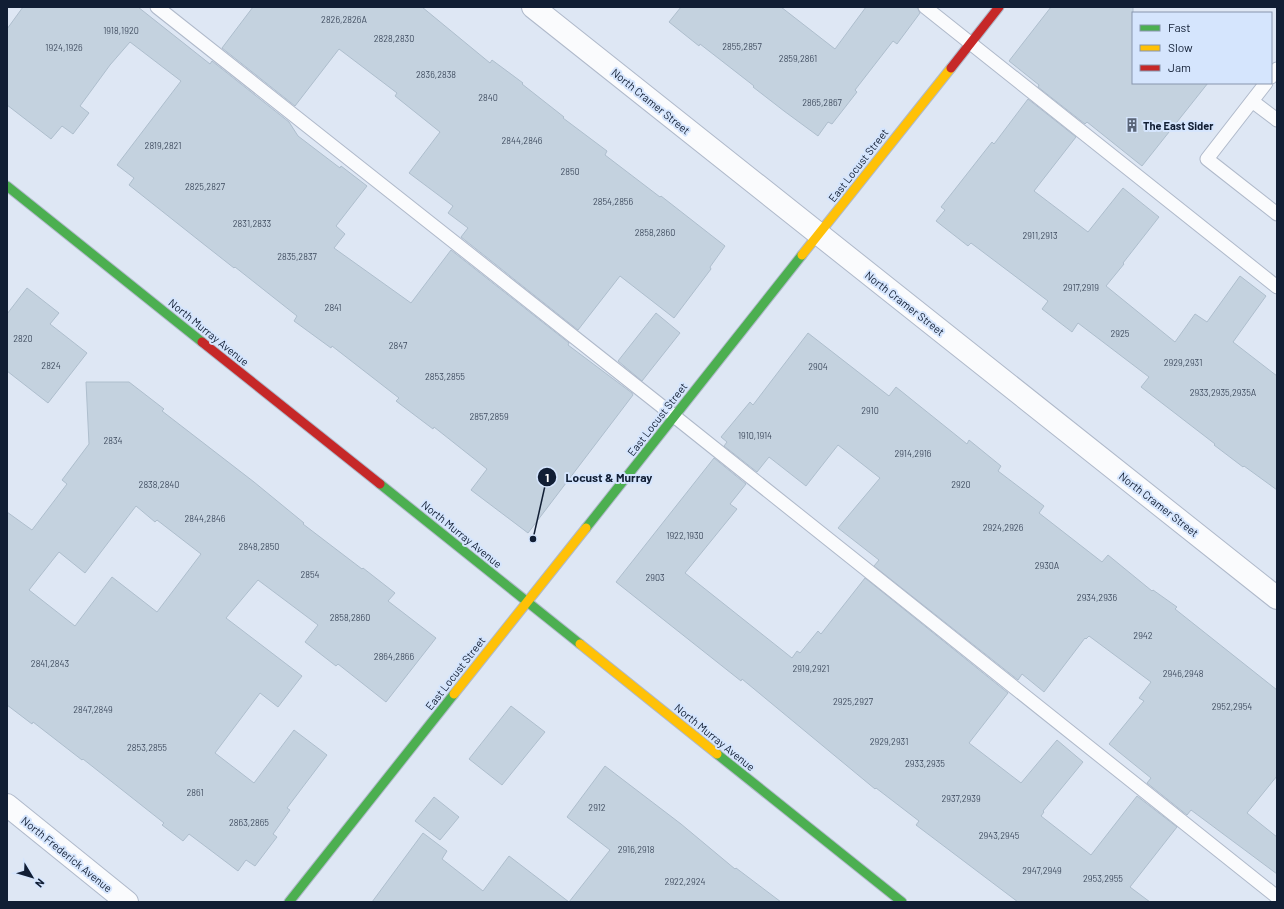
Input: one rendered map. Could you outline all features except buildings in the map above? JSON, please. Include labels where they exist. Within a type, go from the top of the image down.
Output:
[{"type":"main road","name":"East Locust Street","points":[[289,902],[999,7]]},
{"type":"main road","name":"North Murray Avenue","points":[[7,186],[528,601],[902,902]]},
{"type":"street","name":"North Cramer Street","points":[[533,7],[818,235],[1277,598]]},
{"type":"street","name":"North Frederick Avenue","points":[[7,805],[127,902]]},
{"type":"lane","points":[[157,7],[674,416],[1277,897]]},
{"type":"lane","points":[[925,7],[1277,288]]},
{"type":"lane","points":[[1265,84],[1207,159],[1277,214]]},
{"type":"lane","points":[[1252,101],[1277,120]]},
{"type":"traffic: fast","points":[[7,186],[202,342]]},
{"type":"traffic: fast","points":[[586,528],[802,255]]},
{"type":"traffic: fast","points":[[380,484],[580,644]]},
{"type":"traffic: fast","points":[[289,902],[454,694]]},
{"type":"traffic: fast","points":[[717,754],[902,902]]},
{"type":"traffic: slow","points":[[802,255],[951,68]]},
{"type":"traffic: slow","points":[[454,694],[586,528]]},
{"type":"traffic: slow","points":[[580,644],[717,754]]},
{"type":"traffic: jam","points":[[951,68],[999,7]]},
{"type":"traffic: jam","points":[[202,342],[380,484]]},
{"type":"place","name":"The East Sider","points":[[1132,125]]},
{"type":"place","name":"Locust & Murray","points":[[533,539]]}]
